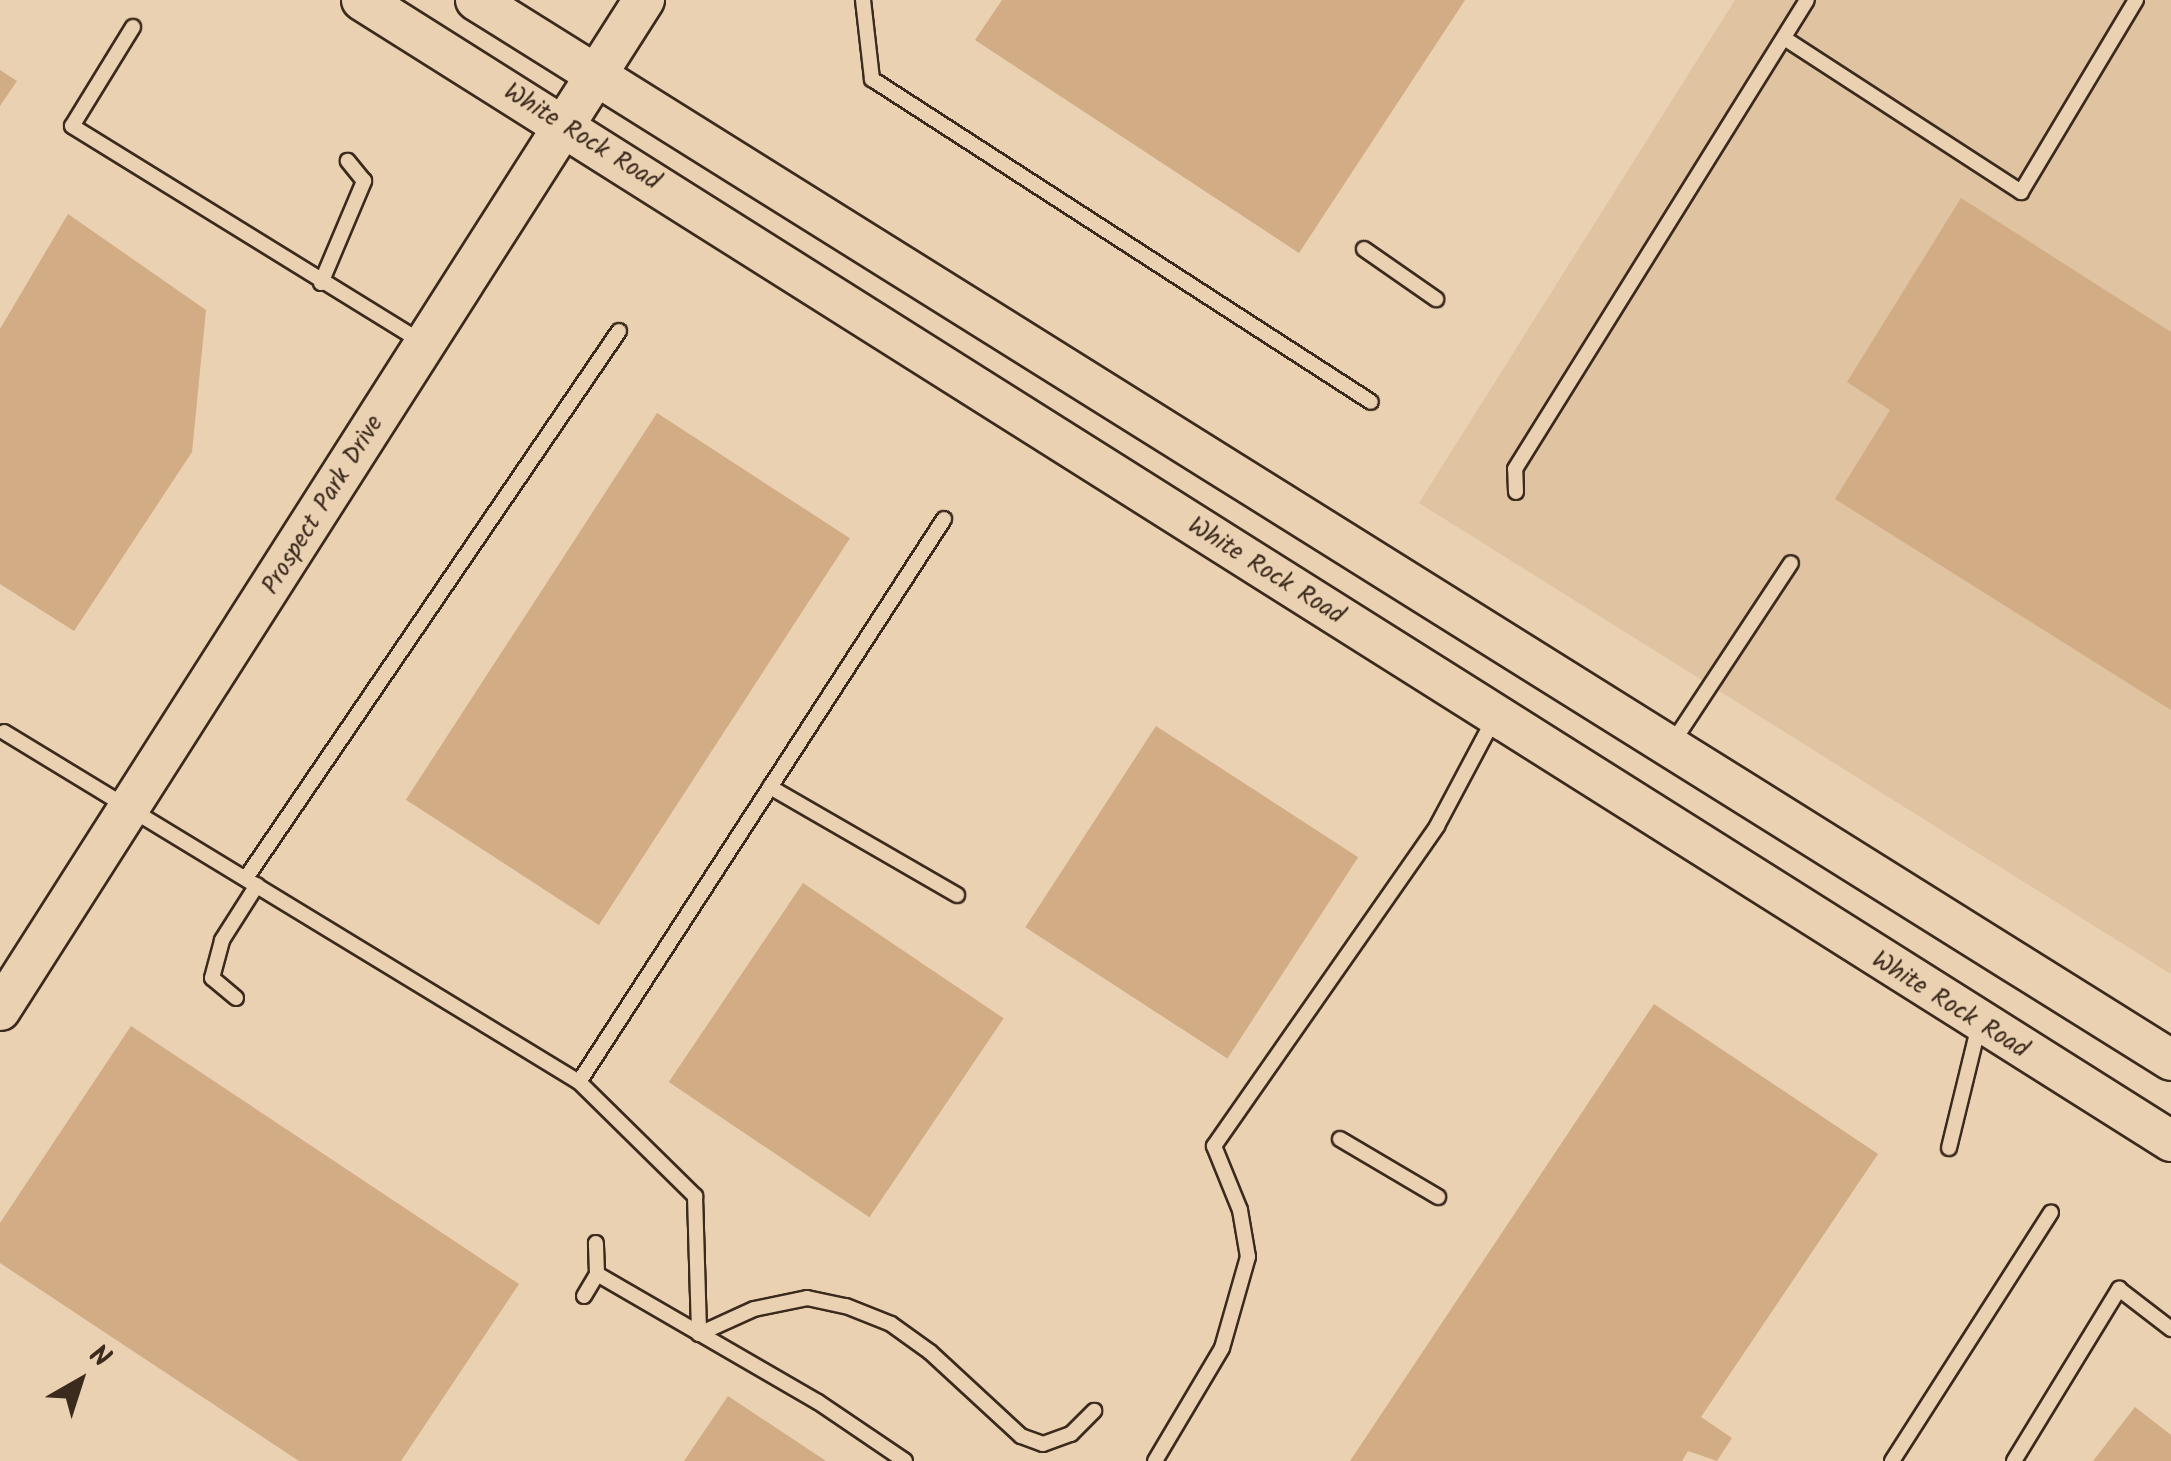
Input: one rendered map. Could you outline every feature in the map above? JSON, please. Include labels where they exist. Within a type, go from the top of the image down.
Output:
[{"type":"main road","name":"White Rock Road","points":[[362,0],[1979,1024],[2171,1141]]},
{"type":"main road","points":[[476,0],[2171,1060]]},
{"type":"main road","name":"Prospect Park Drive","points":[[0,1010],[561,124],[598,77],[644,0]]},
{"type":"lane","points":[[863,0],[872,80],[1371,402]]},
{"type":"lane","points":[[1516,492],[1514,470],[1808,0]]},
{"type":"lane","points":[[1784,38],[2021,192],[2136,0]]},
{"type":"lane","points":[[133,27],[72,126],[321,284],[425,343]]},
{"type":"lane","points":[[321,284],[364,180],[348,160]]},
{"type":"lane","points":[[1364,248],[1436,299]]},
{"type":"lane","points":[[236,998],[212,978],[222,940],[251,882],[619,331]]},
{"type":"lane","points":[[580,1082],[944,519]]},
{"type":"lane","points":[[1670,747],[1790,563]]},
{"type":"lane","points":[[1153,1460],[1222,1348],[1248,1257],[1240,1210],[1214,1146],[1437,826],[1495,717]]},
{"type":"lane","points":[[4,732],[580,1082],[694,1196],[699,1334]]},
{"type":"lane","points":[[770,787],[957,895]]},
{"type":"lane","points":[[1949,1148],[1979,1024]]},
{"type":"lane","points":[[1340,1138],[1438,1197]]},
{"type":"lane","points":[[1892,1461],[2051,1212]]},
{"type":"lane","points":[[584,1296],[597,1274],[596,1244]]},
{"type":"lane","points":[[597,1274],[905,1461]]},
{"type":"lane","points":[[2014,1461],[2118,1289],[2171,1329]]},
{"type":"lane","points":[[699,1334],[754,1308],[807,1298],[846,1306],[891,1324],[930,1352],[1021,1436],[1043,1444],[1071,1434],[1094,1412]]},
{"type":"shaded area","points":[[1735,0],[2171,0],[2171,974],[1419,503]]},
{"type":"building","points":[[1002,0],[1465,0],[1299,253],[975,40]]},
{"type":"building","points":[[0,70],[17,81],[0,106]]},
{"type":"building","points":[[1961,198],[2171,332],[2171,710],[1835,499],[1890,410],[1847,382]]},
{"type":"building","points":[[68,214],[206,310],[192,452],[74,631],[0,584],[0,329]]},
{"type":"building","points":[[657,413],[850,538],[599,925],[406,800]]},
{"type":"building","points":[[1156,726],[1358,857],[1227,1059],[1025,927]]},
{"type":"building","points":[[803,883],[1004,1018],[869,1217],[669,1082]]},
{"type":"building","points":[[1654,1004],[1878,1154],[1701,1417],[1732,1438],[1717,1461],[1688,1451],[1682,1461],[1350,1461]]},
{"type":"building","points":[[131,1026],[519,1284],[401,1461],[299,1461],[0,1263],[0,1223]]},
{"type":"building","points":[[728,1396],[826,1461],[684,1461]]},
{"type":"building","points":[[2135,1407],[2171,1435],[2171,1461],[2093,1461]]}]
